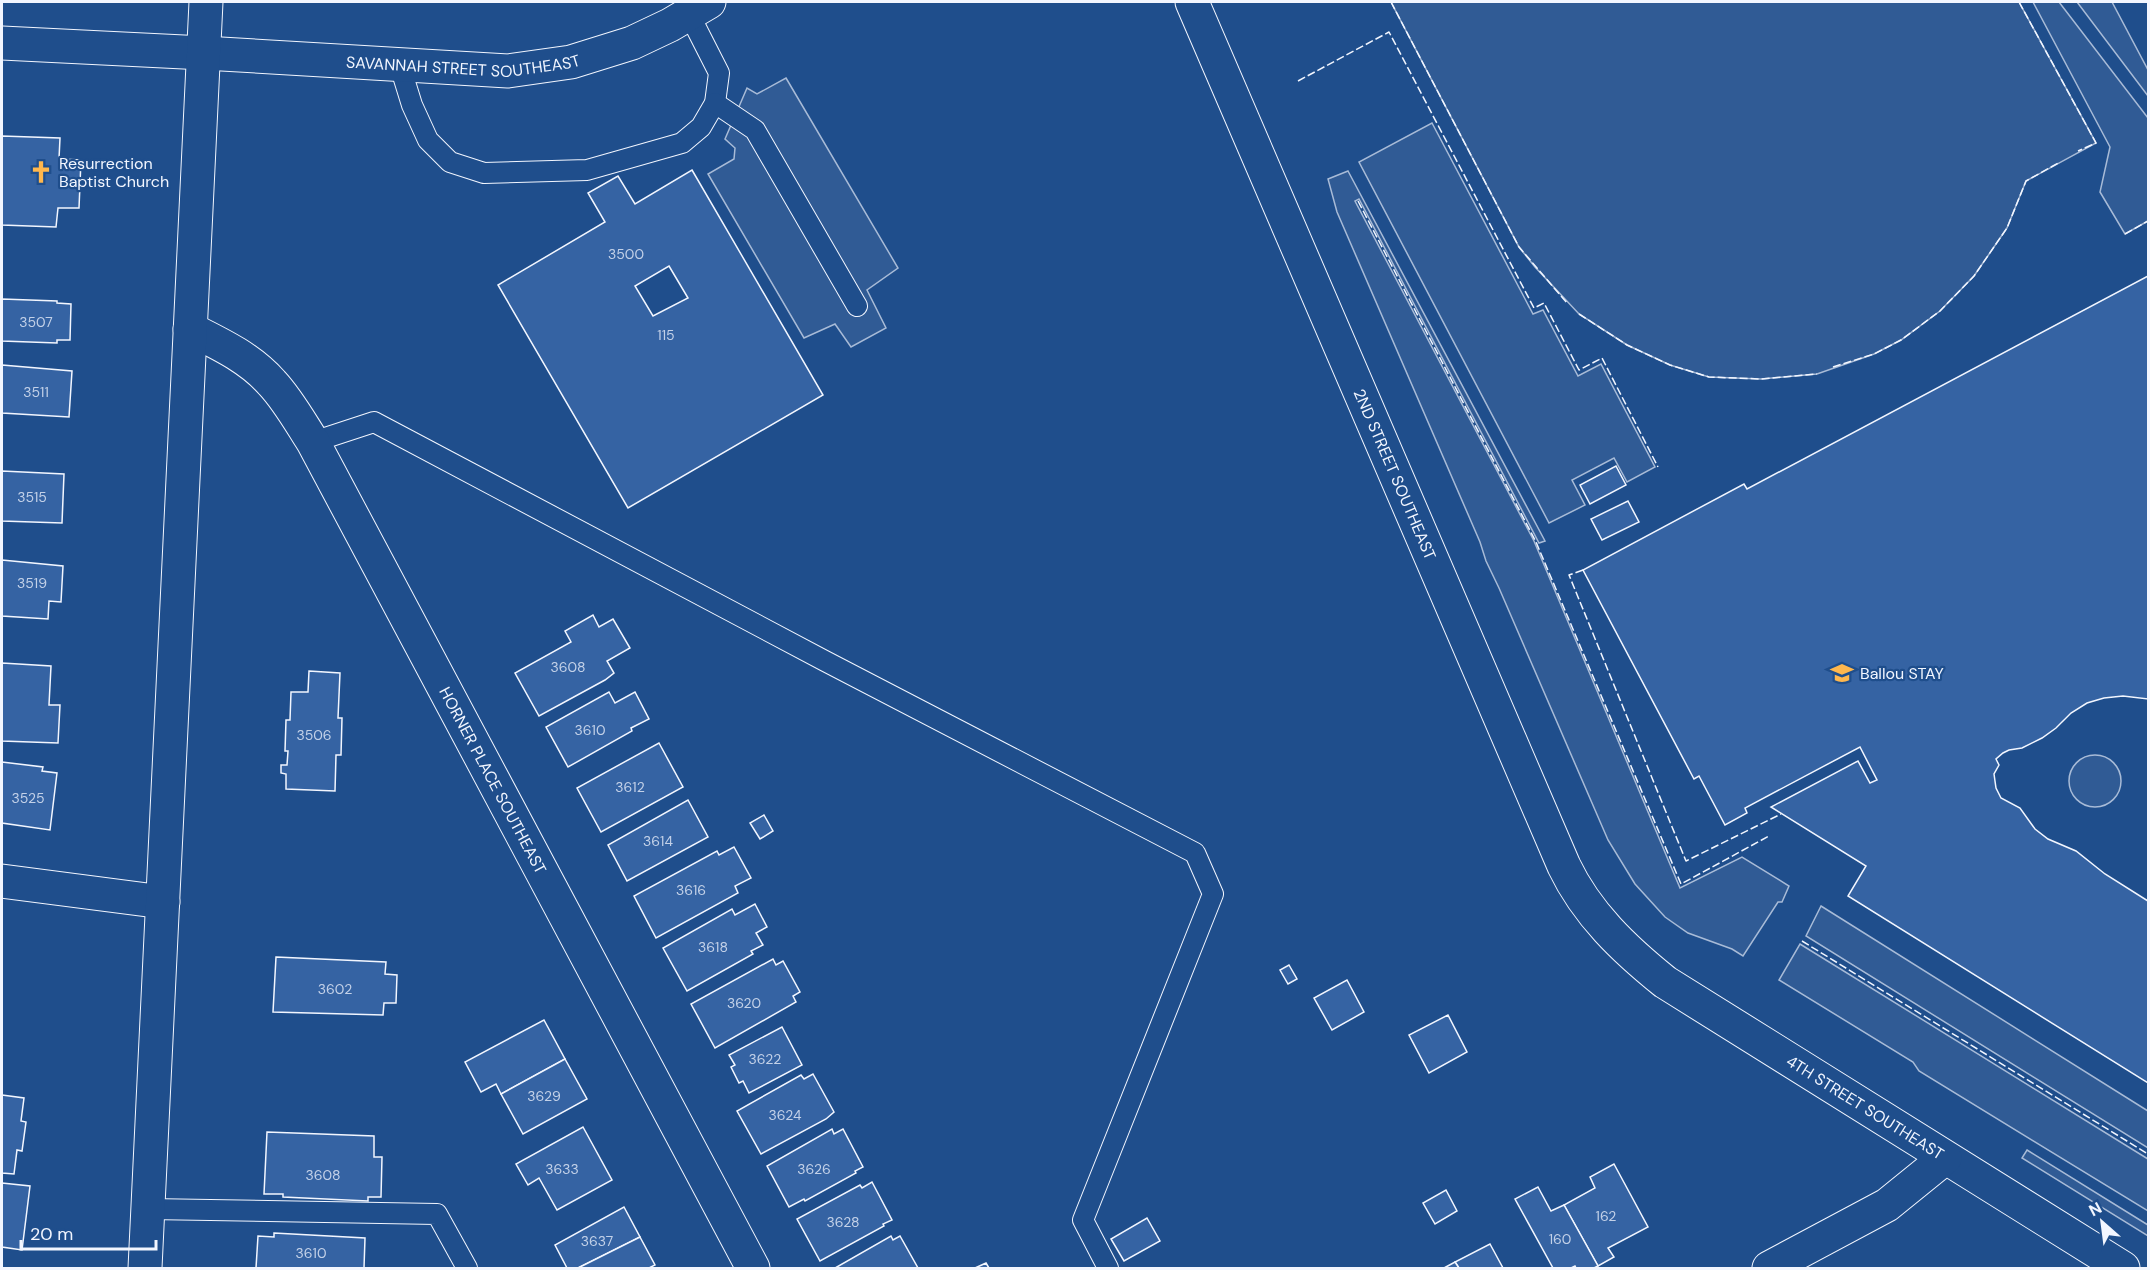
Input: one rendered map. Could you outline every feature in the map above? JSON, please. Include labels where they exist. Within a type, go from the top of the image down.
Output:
[{"type":"street","points":[[145,1269],[206,2]]},
{"type":"street","name":"2ND STREET SOUTHEAST","points":[[1192,2],[1564,866],[1587,906],[1614,938]]},
{"type":"street","name":"SAVANNAH STREET SOUTHEAST","points":[[2,43],[508,71],[550,66],[632,43],[699,8]]},
{"type":"street","name":"HORNER PLACE SOUTHEAST","points":[[190,329],[235,352],[257,369],[273,384],[312,441],[753,1269]]},
{"type":"street","points":[[2,881],[164,902]]},
{"type":"street","name":"4TH STREET SOUTHEAST","points":[[1614,938],[1665,982],[2123,1269]]},
{"type":"street","points":[[1772,1268],[1887,1205],[1945,1158]]},
{"type":"lane","points":[[400,66],[412,105],[428,140],[450,162],[484,173],[587,170],[682,143],[701,127],[715,103],[719,73],[699,8]]},
{"type":"lane","points":[[715,103],[755,130],[857,306]]},
{"type":"lane","points":[[312,441],[374,422],[1194,853],[1213,894],[1083,1220],[1108,1269]]},
{"type":"lane","points":[[149,1209],[437,1214],[467,1269]]},
{"type":"shaded area","points":[[1391,2],[2019,2],[2096,143],[2026,181],[2007,228],[1974,276],[1940,311],[1901,340],[1874,354],[1817,374],[1761,379],[1709,377],[1670,365],[1627,345],[1579,314],[1535,267],[1519,247]]},
{"type":"shaded area","points":[[2033,2],[2059,2],[2148,118],[2148,221],[2125,234],[2100,192],[2110,147]]},
{"type":"shaded area","points":[[2077,2],[2112,2],[2148,70],[2148,96]]},
{"type":"shaded area","points":[[786,78],[898,268],[867,290],[886,328],[851,347],[835,324],[804,338],[708,174],[734,159],[735,148],[725,139],[747,88],[757,94]]},
{"type":"shaded area","points":[[1432,123],[1533,314],[1543,310],[1578,376],[1601,364],[1655,467],[1627,482],[1614,458],[1572,480],[1585,505],[1549,523],[1359,162]]},
{"type":"shaded area","points":[[1348,171],[1545,541],[1539,543],[1359,199],[1355,201],[1534,541],[1680,888],[1742,857],[1789,886],[1782,902],[1778,902],[1743,956],[1732,949],[1688,933],[1665,917],[1635,884],[1608,840],[1337,212],[1328,179]]},
{"type":"shaded area","points":[[2090,755],[2100,755],[2114,762],[2121,781],[2114,800],[2100,807],[2090,807],[2080,803],[2073,796],[2069,786],[2069,776],[2073,766],[2080,759]]},
{"type":"shaded area","points":[[1821,906],[2148,1111],[2148,1148],[1806,936]]},
{"type":"shaded area","points":[[1800,944],[2148,1159],[2148,1211],[1919,1071],[1913,1062],[1779,980]]},
{"type":"shaded area","points":[[2027,1150],[2148,1225],[2148,1236],[2022,1158]]},
{"type":"building","name":"Resurrection Baptist Church","points":[[2,136],[60,138],[59,159],[81,160],[79,208],[58,208],[56,227],[2,225]]},
{"type":"building","points":[[692,170],[823,395],[628,508],[498,285],[605,222],[588,193],[618,176],[635,204]],"holes":[[[669,266],[688,298],[653,316],[635,286]]]},
{"type":"building","points":[[2148,276],[2148,699],[2123,696],[2087,703],[2071,713],[2042,738],[2022,748],[2003,753],[1996,759],[1999,765],[1994,774],[1996,788],[2001,798],[2020,808],[2035,829],[2048,839],[2076,851],[2105,874],[2148,901],[2148,1083],[1848,896],[1866,866],[1771,807],[1858,761],[1870,783],[1877,780],[1860,747],[1745,808],[1747,813],[1725,825],[1699,776],[1694,779],[1583,570],[1744,484],[1747,489]]},
{"type":"building","points":[[2,299],[57,301],[57,303],[71,304],[70,340],[57,340],[57,343],[2,341]]},
{"type":"building","points":[[2,365],[72,371],[69,417],[2,413]]},
{"type":"building","points":[[1616,466],[1626,485],[1590,504],[1580,485]]},
{"type":"building","points":[[2,471],[64,474],[62,523],[2,521]]},
{"type":"building","points":[[1628,501],[1639,522],[1602,540],[1591,519]]},
{"type":"building","points":[[2,560],[63,566],[61,602],[49,601],[48,619],[2,616]]},
{"type":"building","points":[[593,615],[599,627],[613,619],[630,648],[607,661],[614,673],[605,680],[539,716],[515,673],[571,642],[565,631]]},
{"type":"building","points":[[2,663],[51,666],[49,705],[60,705],[58,743],[2,741]]},
{"type":"building","points":[[309,671],[340,673],[338,718],[342,718],[341,755],[336,755],[335,791],[286,789],[286,774],[281,773],[281,765],[287,765],[286,720],[290,720],[291,692],[308,692]]},
{"type":"building","points":[[609,692],[615,703],[635,692],[649,719],[568,767],[546,727]]},
{"type":"building","points":[[659,743],[683,787],[601,832],[577,788]]},
{"type":"building","points":[[2,762],[43,767],[42,771],[57,773],[50,830],[2,823]]},
{"type":"building","points":[[688,800],[708,837],[627,881],[608,845]]},
{"type":"building","points":[[764,815],[773,831],[760,839],[750,823]]},
{"type":"building","points":[[734,847],[751,878],[735,886],[738,893],[656,938],[634,896],[717,851],[719,855]]},
{"type":"building","points":[[755,904],[767,927],[756,933],[763,945],[751,951],[753,954],[687,991],[663,948],[732,909],[735,915]]},
{"type":"building","points":[[276,957],[386,962],[385,974],[397,975],[396,1003],[384,1003],[383,1015],[273,1012]]},
{"type":"building","points":[[773,959],[776,965],[783,961],[800,992],[793,996],[796,1002],[715,1048],[691,1004]]},
{"type":"building","points":[[1289,965],[1297,979],[1288,984],[1280,970]]},
{"type":"building","points":[[1347,980],[1364,1012],[1332,1030],[1314,998]]},
{"type":"building","points":[[1448,1015],[1467,1052],[1429,1073],[1409,1035]]},
{"type":"building","points":[[544,1020],[565,1059],[501,1094],[496,1084],[481,1092],[465,1062]]},
{"type":"building","points":[[782,1027],[802,1065],[749,1093],[743,1081],[739,1083],[731,1067],[735,1065],[729,1055]]},
{"type":"building","points":[[565,1059],[587,1099],[523,1134],[501,1094]]},
{"type":"building","points":[[813,1074],[834,1112],[826,1119],[761,1154],[737,1111],[801,1075],[804,1079]]},
{"type":"building","points":[[2,1095],[24,1098],[21,1121],[26,1122],[22,1151],[17,1150],[14,1174],[2,1173]]},
{"type":"building","points":[[583,1127],[612,1180],[557,1210],[539,1178],[528,1185],[516,1164]]},
{"type":"building","points":[[832,1129],[834,1134],[843,1129],[863,1167],[805,1201],[804,1199],[789,1207],[767,1166]]},
{"type":"building","points":[[267,1132],[374,1136],[374,1157],[382,1157],[381,1197],[368,1197],[368,1201],[264,1194]]},
{"type":"building","points":[[1614,1164],[1648,1227],[1608,1248],[1614,1257],[1598,1266],[1564,1205],[1595,1188],[1590,1177]]},
{"type":"building","points":[[872,1182],[892,1220],[820,1261],[797,1219],[860,1185],[862,1188]]},
{"type":"building","points":[[2,1183],[30,1186],[22,1250],[2,1247]]},
{"type":"building","points":[[1538,1187],[1551,1211],[1564,1205],[1598,1266],[1594,1268],[1576,1268],[1575,1266],[1553,1268],[1515,1199]]},
{"type":"building","points":[[1446,1190],[1457,1211],[1435,1224],[1423,1203]]},
{"type":"building","points":[[624,1207],[640,1237],[578,1268],[567,1268],[555,1245]]},
{"type":"building","points":[[1147,1218],[1160,1241],[1124,1261],[1111,1239]]},
{"type":"building","points":[[274,1233],[365,1238],[364,1268],[256,1268],[258,1236],[274,1237]]},
{"type":"building","points":[[891,1236],[893,1240],[900,1236],[918,1268],[835,1268]]},
{"type":"building","points":[[640,1237],[655,1265],[649,1268],[578,1268]]},
{"type":"building","points":[[1490,1244],[1503,1268],[1459,1268],[1455,1262]]},
{"type":"building","points":[[1455,1262],[1459,1268],[1444,1268]]},
{"type":"building","points":[[986,1263],[989,1268],[975,1268]]},
{"type":"fence","points":[[1391,2],[1519,247],[1567,303]]},
{"type":"fence","points":[[2019,2],[2096,143],[2078,151]]},
{"type":"fence","points":[[1298,81],[1389,32],[1534,308],[1544,303],[1579,370],[1602,358],[1658,467]]},
{"type":"fence","points":[[1833,367],[1874,354],[1901,340],[1940,311],[1974,276],[2007,228],[2026,181],[2060,162]]},
{"type":"fence","points":[[1358,201],[1536,542],[1681,884],[1769,836]]},
{"type":"fence","points":[[2125,234],[2148,221]]},
{"type":"fence","points":[[1579,314],[1627,345],[1670,365],[1709,377],[1761,379],[1817,374]]},
{"type":"fence","points":[[1583,570],[1569,575],[1686,861],[1781,814]]},
{"type":"fence","points":[[1802,941],[2148,1154]]},
{"type":"place","name":"Resurrection Baptist Church","points":[[41,172]]},
{"type":"place","name":"Ballou STAY","points":[[1842,673]]}]
